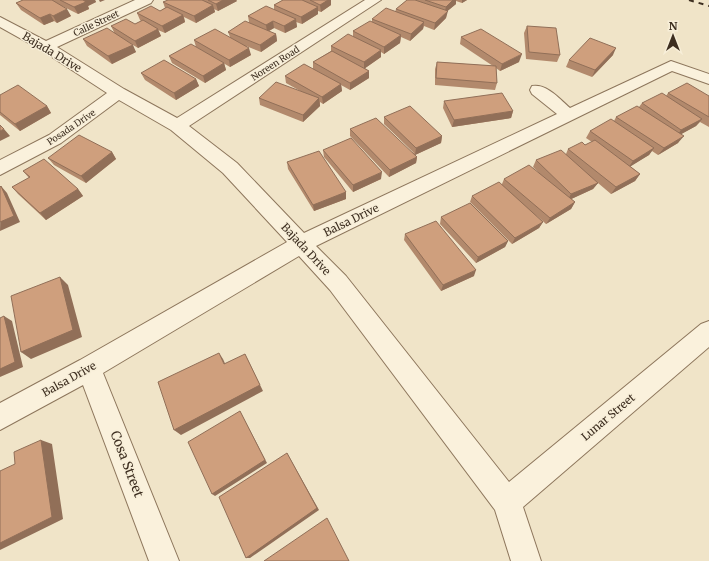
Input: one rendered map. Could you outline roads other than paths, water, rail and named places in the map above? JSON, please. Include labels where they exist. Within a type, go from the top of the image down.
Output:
[{"type":"street","name":"Calle Street","points":[[46,47],[146,0]]},
{"type":"street","name":"Noreen Road","points":[[177,126],[374,0]]},
{"type":"street","name":"Bajada Drive","points":[[0,21],[46,47],[118,93],[177,126],[230,168],[338,283],[507,502],[526,561]]},
{"type":"street","name":"Balsa Drive","points":[[0,417],[89,368],[301,244],[570,116],[671,66],[709,79]]},
{"type":"street","points":[[538,90],[570,116]]},
{"type":"street","name":"Posada Drive","points":[[0,168],[55,139],[118,93]]},
{"type":"street","name":"Lunar Street","points":[[507,502],[709,332]]},
{"type":"street","name":"Cosa Street","points":[[89,368],[164,561]]},
{"type":"railway","points":[[689,0],[709,6]]}]
